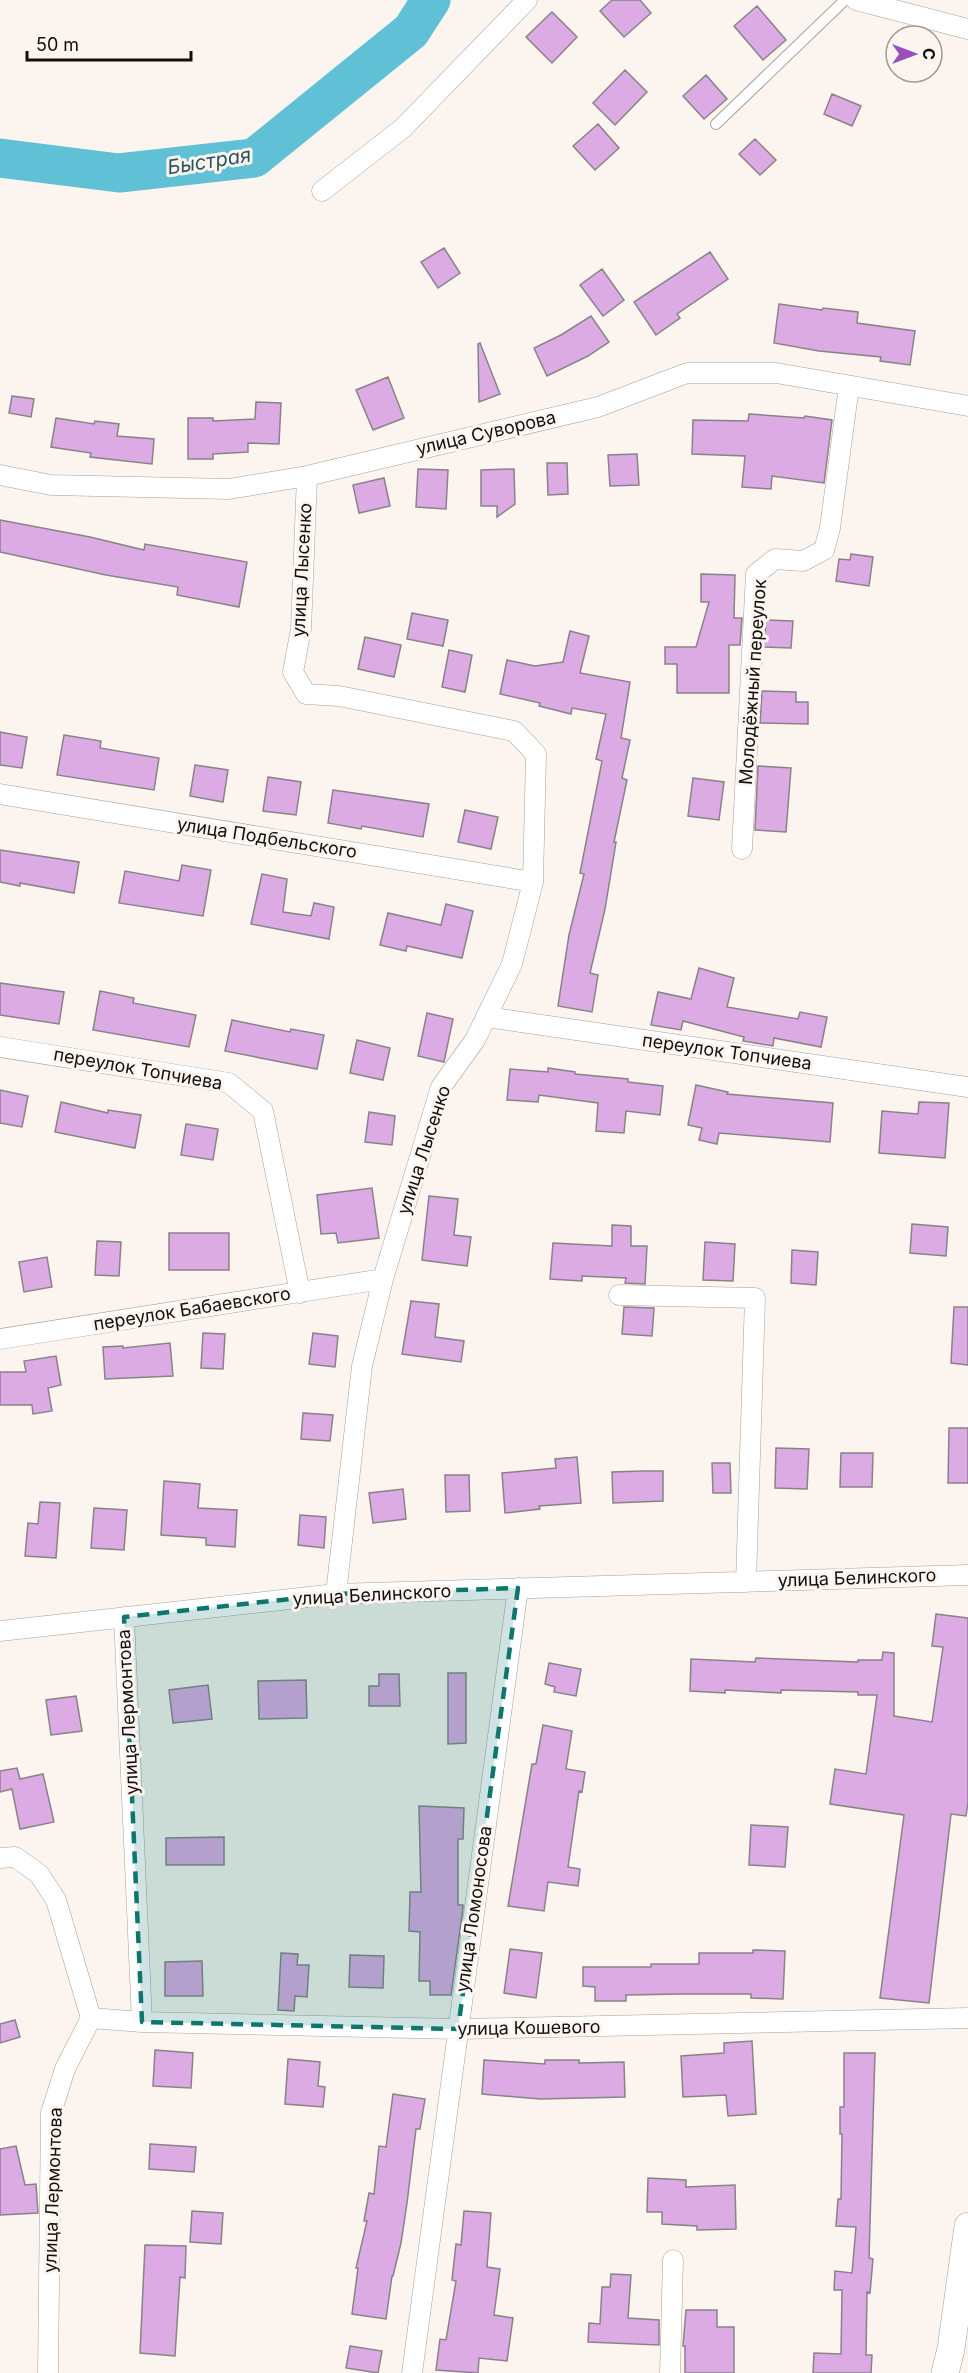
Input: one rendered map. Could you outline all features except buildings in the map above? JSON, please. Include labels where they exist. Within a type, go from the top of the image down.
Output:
[{"type":"street","points":[[322,191],[403,128],[528,0]]},
{"type":"street","points":[[856,0],[968,29]]},
{"type":"street","name":"улица Суворова","points":[[0,475],[51,485],[229,489],[307,476],[598,407],[687,373],[776,373],[968,406]]},
{"type":"street","name":"Молодёжный переулок","points":[[742,849],[756,574],[775,559],[803,561],[824,550],[830,528],[849,386]]},
{"type":"street","name":"улица Лысенко","points":[[307,476],[301,629],[292,672],[306,694],[339,696],[514,731],[536,754],[533,882],[512,964],[476,1040],[441,1088],[383,1280],[363,1366],[336,1594]]},
{"type":"street","name":"улица Подбельского","points":[[0,794],[533,882]]},
{"type":"street","name":"переулок Топчиева","points":[[487,1017],[968,1087]]},
{"type":"street","name":"переулок Топчиева","points":[[0,1047],[229,1083],[263,1111],[300,1293]]},
{"type":"street","name":"переулок Бабаевского","points":[[0,1339],[383,1280]]},
{"type":"street","points":[[619,1295],[755,1298],[746,1581]]},
{"type":"street","name":"улица Белинского","points":[[0,1631],[336,1594],[968,1575]]},
{"type":"street","name":"улица Ломоносова","points":[[411,2373],[518,1588]]},
{"type":"street","name":"улица Лермонтова","points":[[124,1617],[142,2022]]},
{"type":"street","points":[[7,1858],[39,1874],[56,1900],[91,2018]]},
{"type":"street","name":"улица Кошевого","points":[[91,2018],[142,2022],[458,2030],[968,2018]]},
{"type":"street","name":"улица Лермонтова","points":[[48,2373],[51,2113],[65,2069],[91,2018]]},
{"type":"street","points":[[955,2358],[968,2226]]},
{"type":"street","points":[[670,2373],[673,2260]]},
{"type":"lane","points":[[716,124],[845,0]]},
{"type":"highlighted area","points":[[518,1588],[458,2029],[142,2022],[124,1617],[336,1594]]},
{"type":"waterway","name":"Быстрая","points":[[0,158],[119,173],[254,158],[411,31],[431,0]]}]
